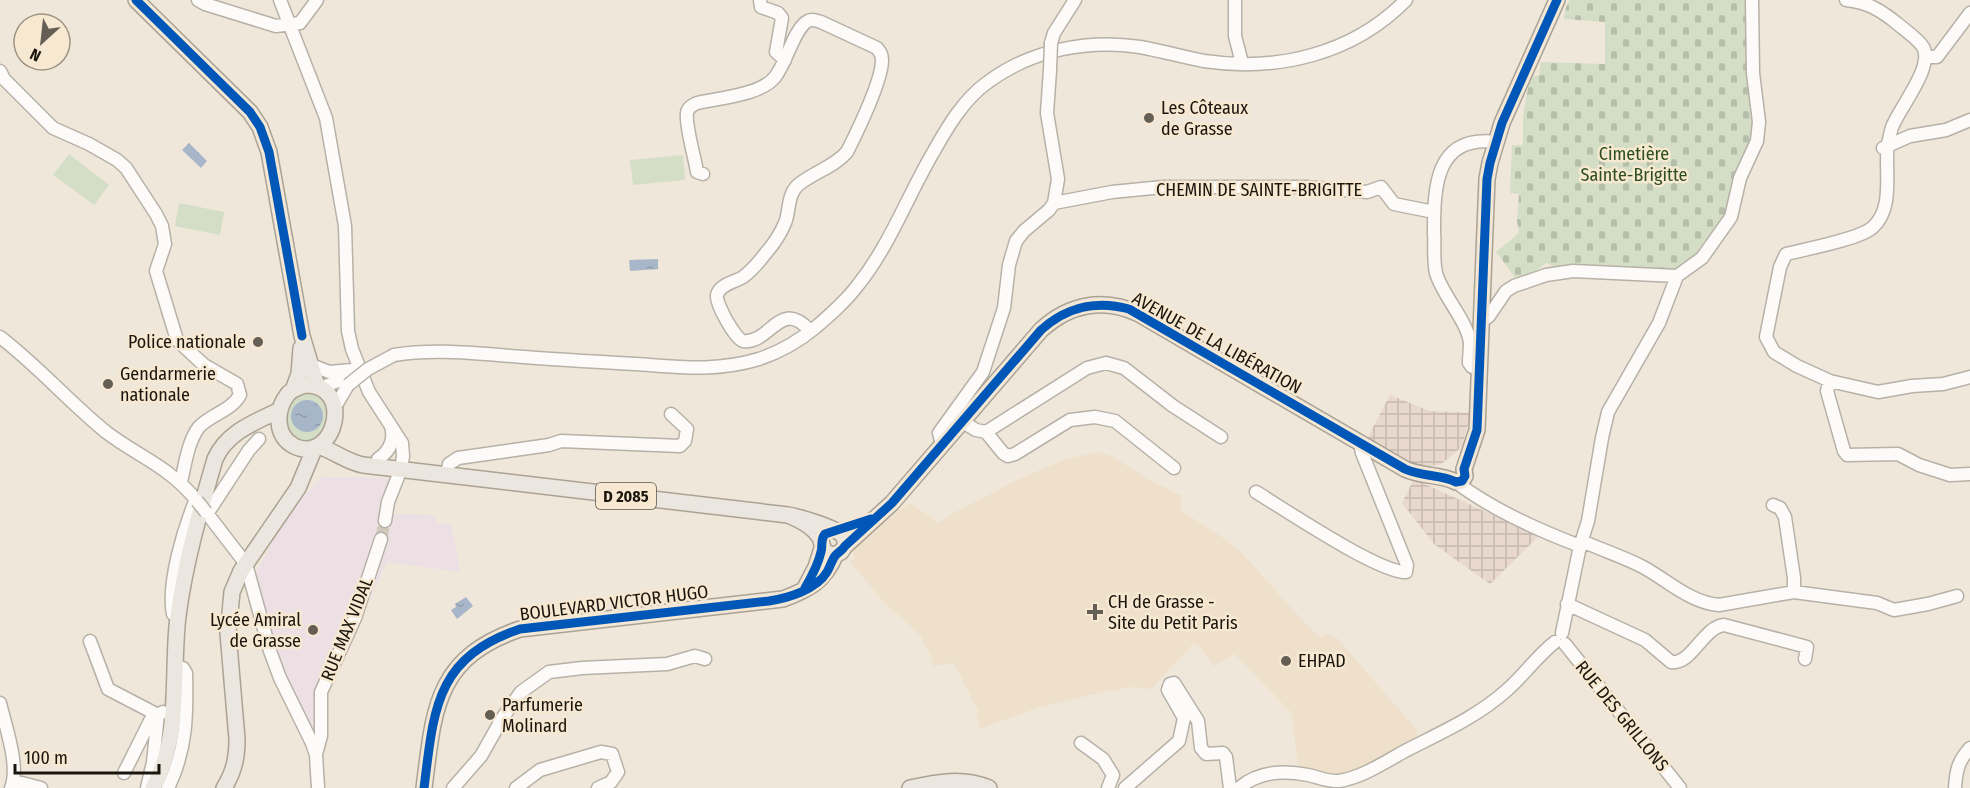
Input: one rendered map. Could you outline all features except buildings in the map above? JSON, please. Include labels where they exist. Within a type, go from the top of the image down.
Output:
[{"type":"main road","points":[[136,0],[250,112],[260,126],[269,152],[309,364],[319,387],[330,396],[334,407],[332,429],[324,442],[306,449],[292,445]]},
{"type":"main road","points":[[1458,477],[1477,430],[1486,179],[1496,142],[1557,0]]},
{"type":"main road","name":"AVENUE DE LA LIBÉRATION","points":[[832,542],[882,515],[1041,330],[1053,319],[1081,306],[1103,304],[1129,309],[1414,473],[1458,477]]},
{"type":"main road","points":[[293,390],[299,374],[302,336]]},
{"type":"main road","points":[[281,433],[280,410],[286,397],[293,390],[304,385],[319,387]]},
{"type":"main road","points":[[255,432],[280,410]]},
{"type":"main road","points":[[153,788],[170,741],[178,618],[184,574],[220,448],[237,431],[255,432],[269,428],[281,433],[292,445],[301,479]]},
{"type":"main road","name":"D 2085","points":[[332,429],[340,444],[358,455],[401,466],[447,474],[788,514],[811,520],[832,542]]},
{"type":"main road","points":[[224,788],[234,768],[237,740],[228,633],[232,592],[246,564],[298,488],[316,447]]},
{"type":"main road","name":"D 2085","points":[[316,447],[356,464],[401,466]]},
{"type":"main road","name":"BOULEVARD VICTOR HUGO","points":[[424,788],[432,727],[444,686],[454,670],[464,660],[491,640],[520,629],[783,599],[803,590],[832,542]]},
{"type":"main road","points":[[910,788],[937,782],[963,781],[989,788]]},
{"type":"street","points":[[198,0],[276,26],[300,22],[317,0]]},
{"type":"street","points":[[280,0],[326,118],[345,226],[348,331],[363,380],[392,432],[391,445],[378,459]]},
{"type":"street","points":[[760,0],[761,7],[778,13],[782,18],[776,52],[785,60]]},
{"type":"street","points":[[942,444],[939,433],[983,372],[1004,309],[1009,265],[1016,241],[1054,203],[1058,179],[1047,113],[1051,43],[1054,33],[1075,0]]},
{"type":"street","points":[[1235,0],[1235,36],[1242,63]]},
{"type":"street","points":[[334,407],[342,379],[352,370],[371,360],[412,352],[455,351],[682,369],[742,363],[780,351],[810,331],[859,285],[883,248],[942,136],[965,103],[988,81],[1027,59],[1058,49],[1095,45],[1138,47],[1206,61],[1242,63],[1294,61],[1331,50],[1371,29],[1406,0]]},
{"type":"street","points":[[1239,788],[1262,774],[1274,772],[1308,775],[1337,781],[1366,772],[1462,723],[1506,691],[1543,651],[1561,640],[1567,604],[1590,509],[1608,412],[1659,323],[1677,276],[1702,258],[1731,217],[1740,178],[1757,141],[1759,123],[1753,73],[1752,0]]},
{"type":"street","points":[[1846,0],[1871,4],[1922,46],[1926,57],[1923,69],[1892,127],[1884,148],[1886,203],[1883,215],[1874,227],[1861,236],[1786,254],[1780,267],[1766,337],[1774,352],[1797,366],[1830,381],[1878,392],[1912,386],[1943,384],[1970,377]]},
{"type":"street","points":[[1926,57],[1937,57],[1970,14]]},
{"type":"street","points":[[703,174],[697,171],[687,114],[690,107],[697,103],[766,86],[776,77],[800,28],[806,21],[812,19],[877,48],[881,53],[882,62],[872,96],[847,152],[841,159],[798,185],[792,193],[786,221],[781,232],[764,256],[742,277],[723,287],[717,294],[718,303],[737,338],[744,341],[756,338],[780,321],[789,318],[801,322],[810,331]]},
{"type":"street","points":[[0,70],[4,79],[53,128],[89,144],[117,160],[126,168],[162,226],[165,244],[156,271],[177,340],[204,365],[237,384],[240,390],[240,395],[233,404],[199,428],[192,442],[181,482]]},
{"type":"street","points":[[1884,148],[1910,136],[1946,130],[1970,120]]},
{"type":"street","points":[[1480,367],[1468,363],[1470,342],[1437,276],[1434,212],[1437,181],[1445,160],[1460,146],[1479,141],[1496,142]]},
{"type":"street","name":"CHEMIN DE SAINTE-BRIGITTE","points":[[1054,203],[1112,192],[1163,187],[1306,187],[1366,192],[1381,187],[1394,204],[1434,212]]},
{"type":"street","points":[[1482,322],[1490,316],[1506,291],[1546,275],[1573,271],[1677,276]]},
{"type":"street","points":[[0,337],[21,353],[109,434],[181,482],[209,512],[246,564],[270,651],[280,678],[312,743],[316,756],[318,788]]},
{"type":"street","points":[[319,387],[368,369],[394,355]]},
{"type":"street","points":[[986,432],[1087,368],[1106,363],[1124,368],[1173,406],[1221,437]]},
{"type":"street","points":[[309,364],[342,379]]},
{"type":"street","points":[[1830,381],[1827,391],[1844,451],[1847,454],[1898,453],[1919,465],[1950,475],[1970,474]]},
{"type":"street","points":[[447,474],[449,464],[458,458],[549,445],[561,441],[680,446],[685,441],[687,429],[671,414]]},
{"type":"street","points":[[961,421],[976,430],[986,432],[1008,456],[1070,420],[1095,417],[1115,421],[1174,468]]},
{"type":"street","points":[[385,521],[388,502],[401,466],[404,450],[399,435],[390,426]]},
{"type":"street","points":[[209,512],[249,450],[255,432]]},
{"type":"street","points":[[1256,492],[1323,533],[1380,564],[1398,572],[1406,572],[1407,565],[1360,443]]},
{"type":"street","points":[[1458,477],[1491,506],[1643,567],[1672,586],[1711,604],[1719,605],[1794,592],[1877,603],[1894,610],[1958,597]]},
{"type":"street","points":[[178,618],[173,614],[171,604],[174,576],[184,529],[196,500]]},
{"type":"street","points":[[1773,505],[1780,508],[1785,516],[1794,592]]},
{"type":"street","name":"RUE MAX VIDAL","points":[[316,756],[321,736],[321,692],[355,618],[381,539]]},
{"type":"street","points":[[1567,604],[1645,640],[1671,662],[1681,661],[1715,627],[1724,625],[1807,647],[1805,659]]},
{"type":"street","name":"RUE DES GRILLONS","points":[[1561,640],[1680,788]]},
{"type":"street","points":[[90,641],[108,689],[158,715]]},
{"type":"street","points":[[453,788],[481,756],[503,717],[521,692],[549,672],[667,664],[695,656],[705,659]]},
{"type":"street","points":[[168,788],[181,752],[187,720],[186,674],[183,668],[175,665]]},
{"type":"street","points":[[1125,788],[1179,741],[1184,718],[1168,690],[1170,684],[1174,683],[1198,721],[1201,748],[1206,754],[1223,753],[1226,757],[1230,788]]},
{"type":"street","points":[[0,703],[12,759],[13,785],[41,788]]},
{"type":"street","points":[[124,773],[151,719],[174,705]]},
{"type":"street","points":[[147,788],[153,762],[158,715]]},
{"type":"street","points":[[1081,743],[1102,759],[1113,775],[1108,788]]},
{"type":"street","points":[[1955,788],[1957,765],[1970,748]]},
{"type":"street","points":[[516,788],[540,770],[601,752],[612,754],[618,772],[611,782],[598,788]]},
{"type":"shaded area","points":[[1390,395],[1430,411],[1471,413],[1462,447],[1440,465],[1415,467],[1367,439]]},
{"type":"shaded area","name":"CH de Grasse - Site du Petit Paris","points":[[1098,452],[1112,456],[1146,478],[1182,496],[1180,510],[1222,537],[1243,554],[1320,637],[1326,634],[1337,638],[1416,729],[1418,737],[1365,768],[1338,777],[1299,772],[1291,712],[1234,654],[1214,666],[1199,646],[1194,643],[1151,689],[1133,687],[1103,692],[1040,707],[980,729],[976,715],[979,713],[954,663],[933,666],[920,635],[884,602],[850,562],[855,558],[852,548],[908,504],[912,504],[938,523],[1017,480],[1066,459]]},
{"type":"shaded area","name":"Lycée Amiral de Grasse","points":[[323,477],[400,478],[390,514],[435,515],[437,525],[451,523],[460,572],[387,562],[325,695],[315,729],[305,717],[281,668],[255,574],[290,509]]},
{"type":"shaded area","points":[[1414,479],[1539,536],[1490,584],[1434,544],[1402,503]]},
{"type":"green space","name":"Cimetière Sainte-Brigitte","points":[[1570,0],[1749,0],[1756,121],[1754,134],[1728,216],[1691,263],[1672,270],[1557,267],[1546,263],[1519,283],[1496,252],[1519,233],[1517,221],[1519,194],[1510,193],[1512,145],[1523,145],[1523,116],[1530,77],[1539,75],[1541,62],[1605,64],[1605,22],[1564,19]]},
{"type":"green space","points":[[69,154],[109,185],[94,205],[53,175]]},
{"type":"green space","points":[[683,155],[685,180],[633,185],[630,160]]},
{"type":"green space","points":[[179,203],[224,212],[220,235],[175,226]]},
{"type":"green space","points":[[303,393],[311,394],[323,401],[327,414],[325,428],[321,435],[308,442],[294,438],[286,426],[289,407],[294,399]]},
{"type":"water","points":[[189,143],[207,161],[201,168],[182,150]]},
{"type":"water","points":[[658,259],[658,269],[630,271],[629,260]]},
{"type":"water","points":[[307,400],[318,405],[323,416],[318,427],[307,432],[296,427],[291,416],[296,405]]},
{"type":"water","points":[[466,597],[473,606],[457,619],[451,610],[456,607],[455,604]]},
{"type":"tunnel","points":[[381,539],[385,521]]},
{"type":"cycle path","points":[[136,0],[250,112],[260,127],[269,152],[302,336]]},
{"type":"cycle path","points":[[424,788],[436,711],[455,671],[471,655],[492,641],[520,629],[769,601],[785,598],[816,584],[827,572],[836,555],[892,503],[1041,330],[1071,311],[1105,305],[1129,309],[1405,469],[1456,482],[1462,481],[1477,430],[1487,179],[1490,163],[1502,123],[1557,0]]},
{"type":"cycle path","points":[[805,588],[818,561],[825,534],[871,519]]},
{"type":"place","name":"Les Côteaux de Grasse","points":[[1149,118]]},
{"type":"place","name":"Police nationale","points":[[258,342]]},
{"type":"place","name":"Gendarmerie nationale","points":[[108,384]]},
{"type":"place","name":"CH de Grasse - Site du Petit Paris","points":[[1095,612]]},
{"type":"place","name":"Lycée Amiral de Grasse","points":[[313,630]]},
{"type":"place","name":"EHPAD","points":[[1286,661]]},
{"type":"place","name":"Parfumerie Molinard","points":[[490,715]]}]
